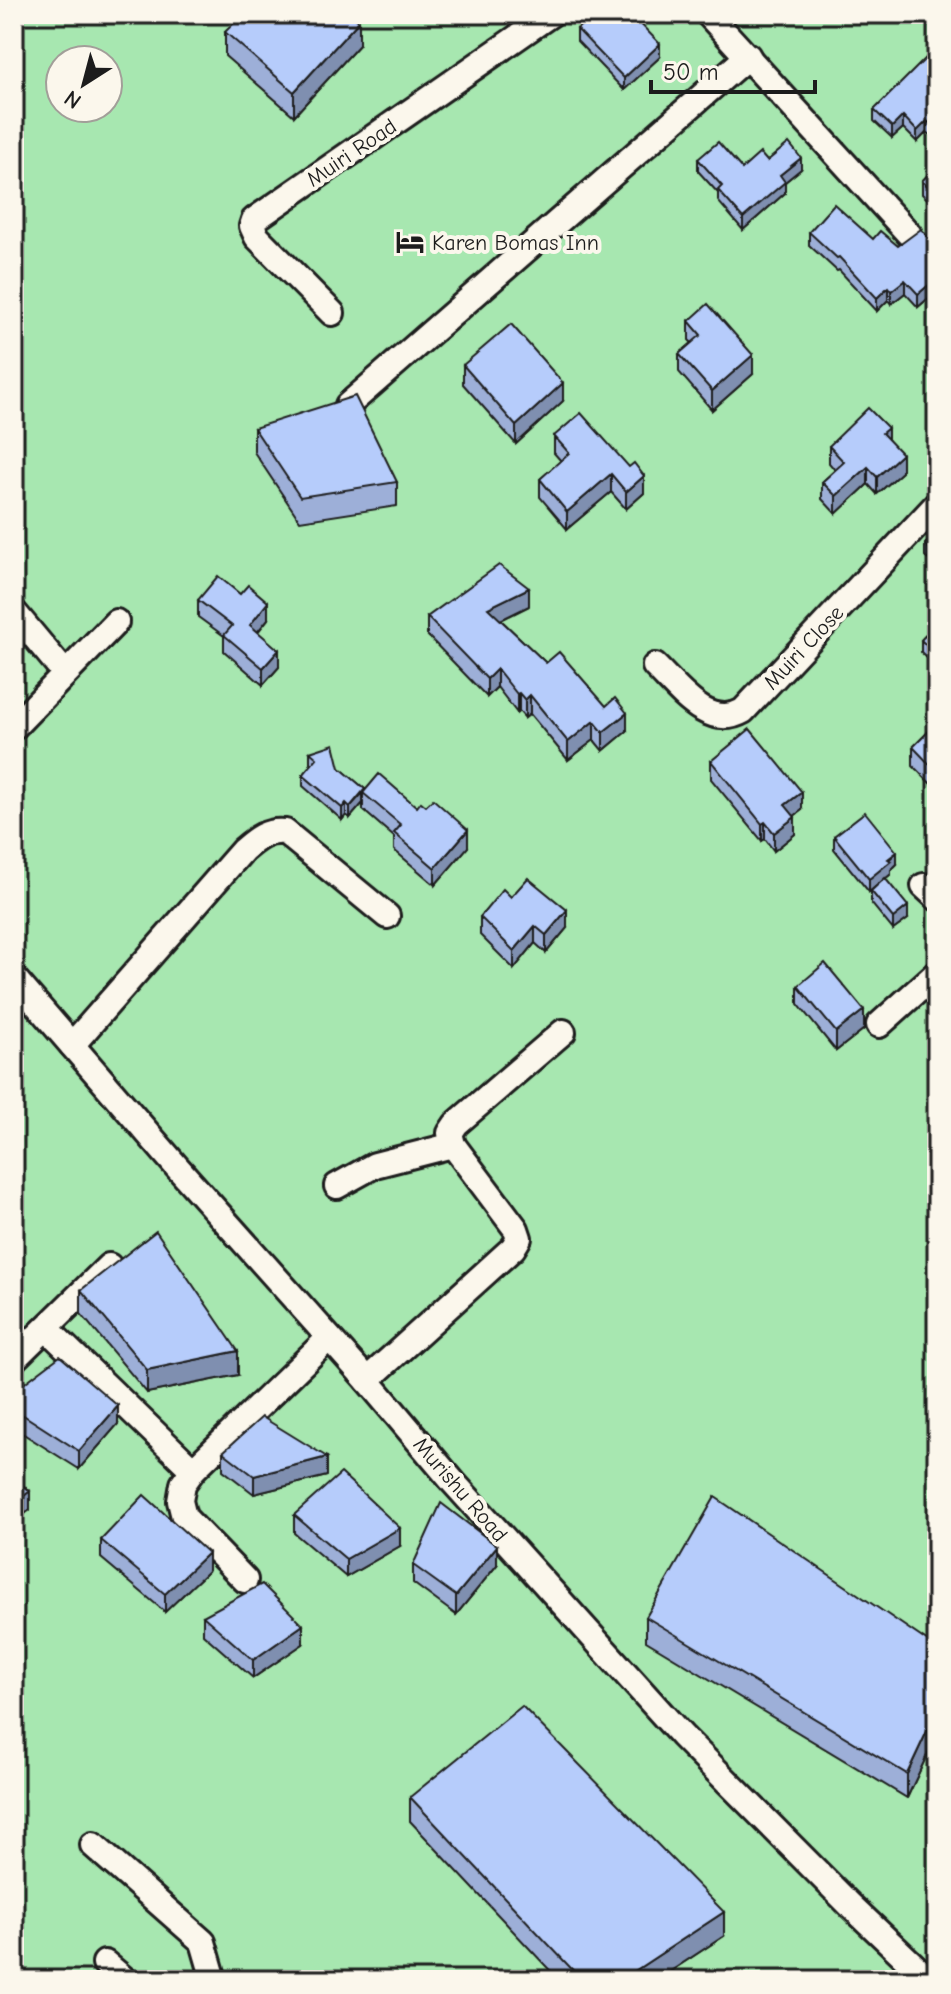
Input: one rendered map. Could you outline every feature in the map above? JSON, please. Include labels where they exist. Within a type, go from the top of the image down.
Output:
[{"type":"street","name":"Muiri Road","points":[[332,313],[257,237],[252,226],[254,220],[551,14]]},
{"type":"street","points":[[708,14],[909,234]]},
{"type":"street","points":[[348,405],[748,56]]},
{"type":"street","name":"Muiri Close","points":[[655,666],[691,701],[715,717],[732,717],[743,711],[937,504]]},
{"type":"street","points":[[14,612],[64,672]]},
{"type":"street","points":[[14,727],[64,672],[116,622]]},
{"type":"street","points":[[72,1045],[243,850],[258,837],[273,830],[285,832],[387,916]]},
{"type":"street","points":[[879,1025],[937,973]]},
{"type":"street","name":"Murishu Road","points":[[14,978],[454,1483],[682,1736],[929,1980]]},
{"type":"street","points":[[367,1380],[513,1248],[519,1238],[516,1229],[453,1145],[450,1133],[456,1124],[563,1032]]},
{"type":"street","points":[[337,1186],[375,1165],[453,1145]]},
{"type":"street","points":[[14,1359],[109,1266]]},
{"type":"street","points":[[47,1329],[193,1470]]},
{"type":"street","points":[[245,1580],[184,1517],[180,1501],[183,1484],[193,1470],[329,1338]]},
{"type":"street","points":[[93,1845],[203,1942],[214,1980]]},
{"type":"street","points":[[105,1963],[125,1980]]},
{"type":"green space","points":[[14,14],[937,14],[937,1980],[14,1980]]},
{"type":"building","points":[[243,14],[350,14],[359,21],[294,92],[225,32]]},
{"type":"building","points":[[593,14],[631,14],[660,44],[624,78],[577,29]]},
{"type":"building","points":[[926,58],[937,69],[937,129],[927,121],[917,131],[903,116],[892,127],[874,110]]},
{"type":"building","points":[[718,142],[742,169],[760,153],[767,161],[789,143],[801,158],[780,175],[785,182],[743,218],[718,190],[722,186],[698,159]]},
{"type":"building","points":[[937,165],[937,195],[922,181]]},
{"type":"building","points":[[834,204],[873,239],[880,231],[898,246],[921,229],[929,238],[937,231],[937,278],[918,294],[905,280],[891,291],[888,287],[877,298],[839,257],[809,232]]},
{"type":"building","points":[[708,304],[753,355],[712,391],[679,354],[701,335],[689,321]]},
{"type":"building","points":[[511,324],[563,383],[516,426],[463,365]]},
{"type":"building","points":[[355,396],[397,482],[300,497],[254,428]]},
{"type":"building","points":[[868,408],[888,428],[882,433],[902,454],[877,477],[868,467],[836,496],[822,482],[844,462],[829,446]]},
{"type":"building","points":[[581,413],[629,467],[634,463],[644,476],[626,492],[611,474],[567,512],[540,479],[569,453],[554,436]]},
{"type":"building","points":[[937,534],[937,558],[925,544]]},
{"type":"building","points":[[499,565],[529,588],[488,608],[546,663],[559,652],[606,706],[615,698],[627,713],[603,732],[594,721],[568,742],[530,695],[525,700],[517,694],[497,669],[487,679],[427,617]]},
{"type":"building","points":[[218,576],[240,594],[248,585],[268,602],[250,625],[279,650],[263,668],[224,635],[232,626],[198,600]]},
{"type":"building","points":[[937,623],[937,656],[921,640]]},
{"type":"building","points":[[937,723],[937,772],[913,747]]},
{"type":"building","points":[[750,729],[802,792],[785,805],[795,817],[774,833],[765,822],[762,824],[711,761]]},
{"type":"building","points":[[334,744],[340,768],[365,789],[350,807],[346,803],[342,808],[303,775],[317,758],[310,752]]},
{"type":"building","points":[[379,774],[417,807],[421,802],[426,806],[433,799],[468,830],[435,868],[394,833],[401,825],[363,793]]},
{"type":"building","points":[[865,812],[897,852],[869,879],[834,836]]},
{"type":"building","points":[[528,878],[567,910],[546,935],[535,926],[514,951],[480,917],[503,889],[511,897]]},
{"type":"building","points":[[885,878],[908,906],[893,918],[871,891]]},
{"type":"building","points":[[825,963],[864,1010],[836,1032],[798,986]]},
{"type":"building","points":[[156,1231],[238,1351],[147,1370],[81,1290]]},
{"type":"building","points":[[60,1356],[118,1406],[79,1451],[14,1409],[14,1391]]},
{"type":"building","points":[[262,1417],[327,1457],[254,1476],[223,1452]]},
{"type":"building","points":[[341,1473],[400,1528],[346,1559],[294,1515]]},
{"type":"building","points":[[14,1478],[30,1491],[14,1504]]},
{"type":"building","points":[[144,1495],[208,1553],[165,1594],[101,1540]]},
{"type":"building","points":[[715,1497],[937,1648],[937,1710],[907,1774],[646,1617]]},
{"type":"building","points":[[441,1503],[497,1546],[456,1596],[413,1565]]},
{"type":"building","points":[[262,1584],[303,1625],[253,1660],[203,1616]]},
{"type":"building","points":[[522,1706],[724,1912],[621,1980],[582,1980],[410,1797]]},
{"type":"place","name":"Karen Bomas Inn","points":[[410,242]]}]
